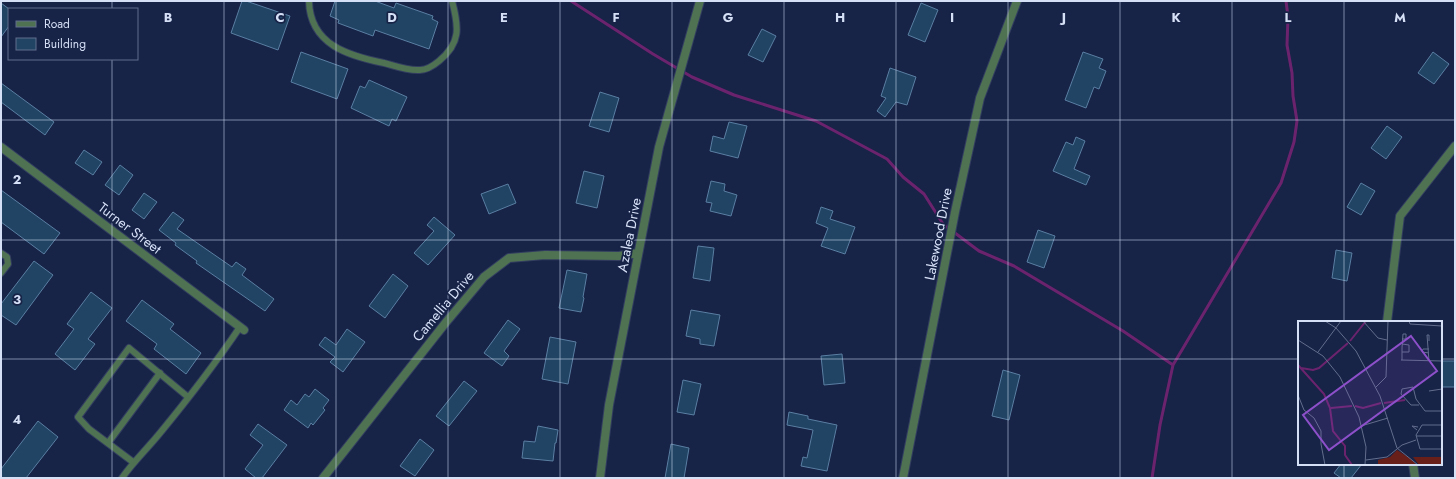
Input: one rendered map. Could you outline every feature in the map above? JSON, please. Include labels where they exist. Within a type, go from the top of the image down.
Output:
[{"type":"street","name":"Azalea Drive","points":[[600,478],[609,405],[659,147],[700,1]]},
{"type":"street","name":"Lakewood Drive","points":[[903,478],[955,212],[980,98],[1016,1]]},
{"type":"street","points":[[1387,321],[1400,216],[1455,146]]},
{"type":"street","name":"Turner Street","points":[[1,147],[242,328]]},
{"type":"street","name":"Camellia Drive","points":[[323,478],[447,321],[484,277],[509,258],[546,255],[619,256],[638,253]]},
{"type":"street","points":[[1413,465],[1415,478]]},
{"type":"lane","points":[[310,1],[311,15],[315,24],[324,38],[336,48],[364,59],[419,70],[430,67],[441,59],[452,46],[456,38],[456,18],[452,1]]},
{"type":"lane","points":[[1,253],[7,258],[8,264],[1,273]]},
{"type":"lane","points":[[122,478],[133,462],[159,434],[227,345],[242,328]]},
{"type":"lane","points":[[133,462],[89,429],[78,417],[129,348],[188,397]]},
{"type":"lane","points":[[108,443],[160,373]]},
{"type":"building","points":[[242,1],[290,16],[278,50],[231,33]]},
{"type":"building","points":[[335,1],[375,1],[394,8],[396,3],[433,16],[432,19],[438,22],[429,49],[375,30],[373,36],[338,23],[339,20],[330,16]]},
{"type":"building","points":[[1,3],[8,8],[8,27],[1,37]]},
{"type":"building","points":[[921,3],[938,10],[925,42],[908,35]]},
{"type":"building","points":[[762,29],[776,36],[763,62],[748,55]]},
{"type":"building","points":[[301,52],[348,69],[337,99],[291,82]]},
{"type":"building","points":[[1083,52],[1103,59],[1099,68],[1106,71],[1099,89],[1094,87],[1086,108],[1065,100]]},
{"type":"building","points":[[1433,52],[1449,64],[1434,84],[1418,73]]},
{"type":"building","points":[[890,68],[916,77],[907,105],[896,102],[885,117],[877,111],[886,98],[881,96]]},
{"type":"building","points":[[369,80],[407,97],[396,121],[392,119],[389,126],[351,108],[360,86],[365,88]]},
{"type":"building","points":[[1,83],[54,122],[45,135],[1,102]]},
{"type":"building","points":[[600,92],[619,98],[609,132],[589,126]]},
{"type":"building","points":[[729,122],[747,126],[738,158],[710,151],[713,136],[724,139]]},
{"type":"building","points":[[1387,126],[1402,137],[1386,159],[1371,148]]},
{"type":"building","points":[[1076,137],[1085,141],[1074,169],[1090,176],[1086,185],[1053,171],[1066,142],[1073,145]]},
{"type":"building","points":[[84,150],[102,162],[93,175],[75,163]]},
{"type":"building","points":[[120,165],[133,175],[119,195],[105,185]]},
{"type":"building","points":[[584,171],[604,176],[597,208],[576,203]]},
{"type":"building","points":[[711,181],[725,184],[724,191],[737,195],[731,216],[710,211],[712,203],[706,202]]},
{"type":"building","points":[[1361,183],[1375,191],[1361,215],[1347,207]]},
{"type":"building","points":[[508,184],[516,203],[489,214],[481,194]]},
{"type":"building","points":[[1,190],[60,233],[44,254],[1,222]]},
{"type":"building","points":[[144,193],[157,202],[144,219],[132,210]]},
{"type":"building","points":[[821,207],[833,211],[830,219],[855,227],[845,254],[821,246],[828,228],[816,223]]},
{"type":"building","points":[[173,212],[184,220],[177,229],[232,267],[236,262],[246,269],[242,275],[274,299],[265,311],[196,263],[197,261],[175,245],[176,243],[159,230]]},
{"type":"building","points":[[434,217],[455,235],[428,265],[414,253],[434,231],[427,225]]},
{"type":"building","points":[[1038,230],[1055,236],[1044,268],[1027,262]]},
{"type":"building","points":[[698,246],[714,248],[710,281],[693,278]]},
{"type":"building","points":[[1336,250],[1352,253],[1347,281],[1332,278]]},
{"type":"building","points":[[34,261],[53,275],[16,325],[1,315],[1,304]]},
{"type":"building","points":[[567,270],[587,274],[581,312],[559,308]]},
{"type":"building","points":[[393,274],[408,286],[385,318],[369,306]]},
{"type":"building","points":[[91,292],[112,308],[88,339],[95,344],[75,370],[55,354],[74,329],[67,324]]},
{"type":"building","points":[[142,300],[174,324],[170,329],[201,353],[186,374],[154,349],[157,344],[126,321]]},
{"type":"building","points":[[691,310],[720,315],[714,346],[700,344],[700,339],[686,336]]},
{"type":"building","points":[[508,320],[520,329],[504,351],[509,356],[502,366],[484,353]]},
{"type":"building","points":[[347,329],[365,342],[343,372],[330,362],[335,357],[319,345],[325,337],[336,345]]},
{"type":"building","points":[[550,337],[576,342],[568,384],[542,379]]},
{"type":"building","points":[[842,354],[845,383],[824,385],[821,356]]},
{"type":"building","points":[[1442,361],[1455,361],[1455,387],[1442,387]]},
{"type":"building","points":[[1003,370],[1020,375],[1009,420],[992,416]]},
{"type":"building","points":[[683,380],[701,384],[694,415],[677,412]]},
{"type":"building","points":[[464,381],[477,391],[449,426],[436,416]]},
{"type":"building","points":[[315,389],[329,400],[323,408],[325,410],[313,425],[311,423],[308,428],[284,410],[291,400],[297,405],[305,394],[309,397]]},
{"type":"building","points":[[789,412],[808,416],[808,419],[837,425],[827,471],[801,466],[803,457],[807,458],[813,430],[787,425]]},
{"type":"building","points":[[38,421],[58,437],[26,478],[1,478],[1,469]]},
{"type":"building","points":[[258,424],[287,445],[262,478],[256,478],[245,469],[263,445],[250,435]]},
{"type":"building","points":[[538,426],[558,430],[553,461],[522,458],[524,441],[535,442]]},
{"type":"building","points":[[420,439],[434,450],[415,476],[400,466]]},
{"type":"building","points":[[671,444],[689,448],[684,478],[665,478]]},
{"type":"building","points":[[1340,465],[1361,465],[1351,478],[1341,478],[1334,473]]},
{"type":"waterway","points":[[571,1],[653,54],[692,77],[734,95],[816,121],[887,159],[903,177],[924,194],[943,224],[979,251],[1014,266],[1123,331],[1173,365]]},
{"type":"waterway","points":[[1152,478],[1160,425],[1173,365],[1281,183],[1294,142],[1297,121],[1293,96],[1292,73],[1287,45],[1288,17],[1286,1]]}]
